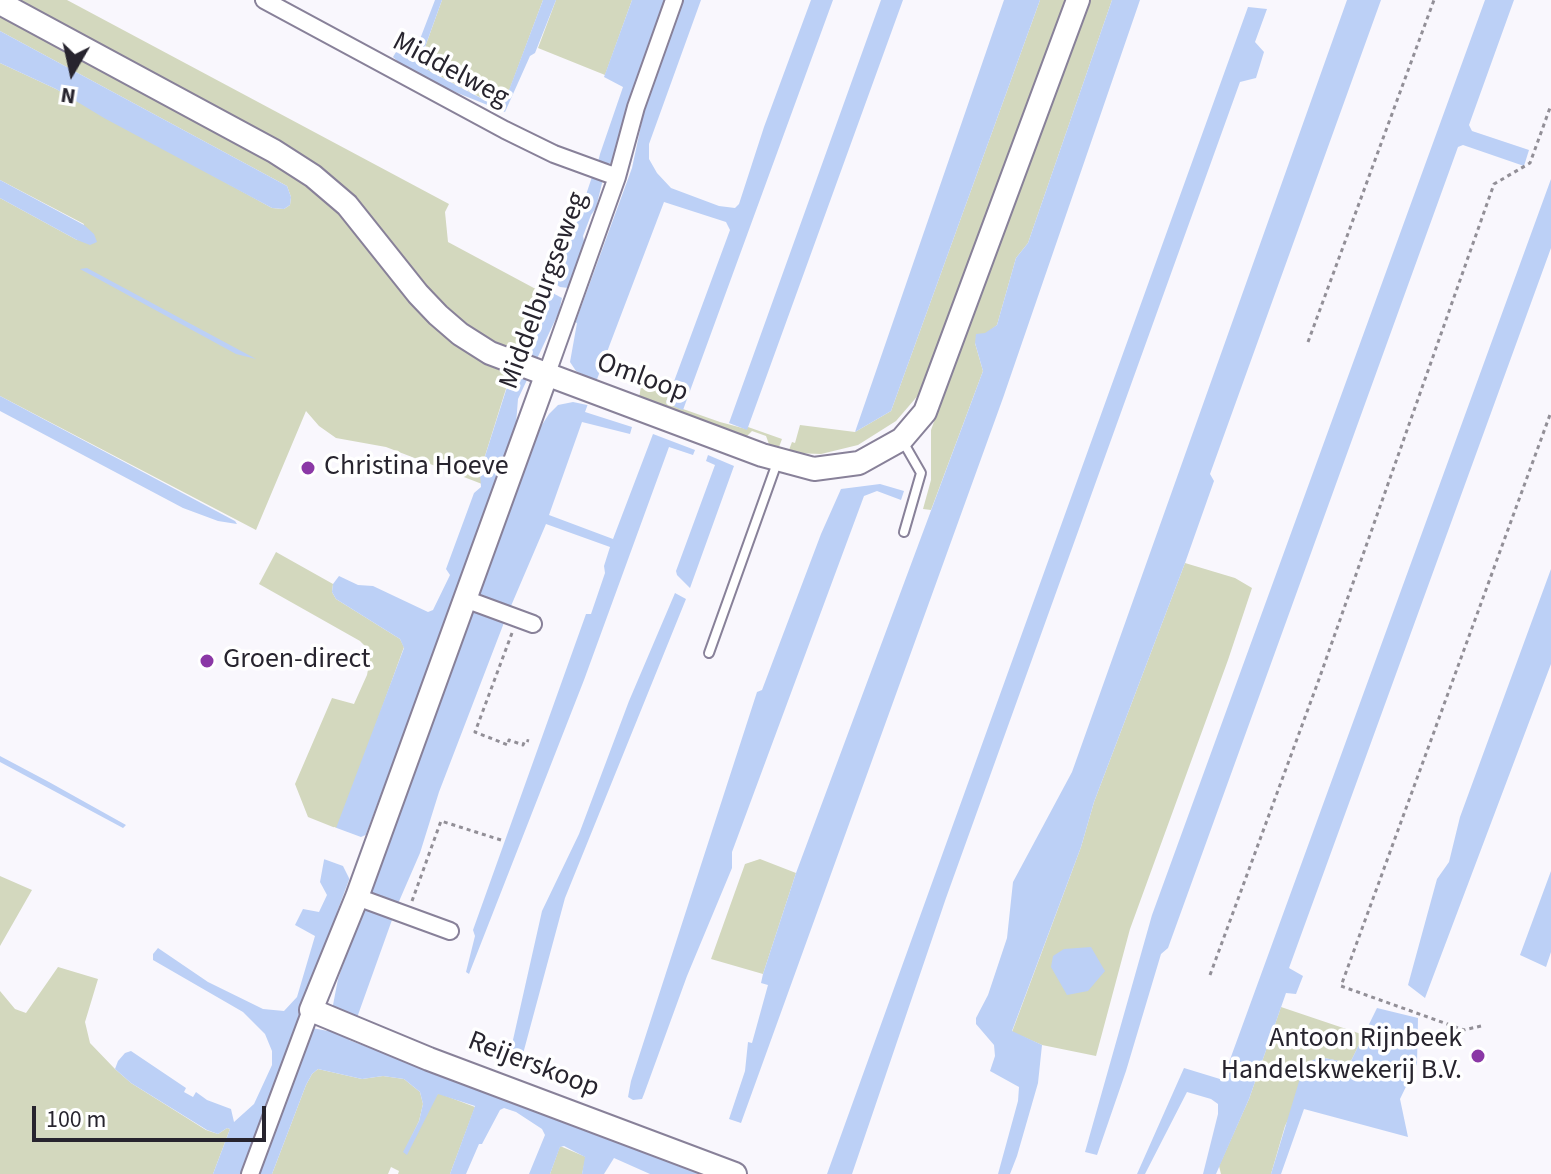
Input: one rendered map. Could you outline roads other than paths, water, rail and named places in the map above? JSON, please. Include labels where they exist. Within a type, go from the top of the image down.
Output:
[{"type":"street","name":"Middelweg","points":[[264,0],[505,130],[554,154],[617,177]]},
{"type":"street","name":"Middelburgseweg","points":[[318,1013],[617,177],[636,107],[674,0]]},
{"type":"street","name":"Omloop","points":[[0,3],[304,170],[347,205],[438,315],[460,334],[503,360],[814,469],[859,463],[902,439],[925,412],[1078,0]]},
{"type":"street","points":[[465,599],[521,620]]},
{"type":"street","points":[[361,898],[450,931]]},
{"type":"street","points":[[250,1174],[318,1013]]},
{"type":"street","name":"Reijerskoop","points":[[318,1013],[735,1174]]},
{"type":"lane","points":[[902,439],[921,473],[904,532]]},
{"type":"lane","points":[[709,653],[779,459]]},
{"type":"water","points":[[435,0],[442,0],[420,61],[422,67],[492,104],[503,106],[543,0],[556,0],[535,53],[530,56],[505,112],[445,88],[404,67],[393,57],[396,52],[412,60]]},
{"type":"water","points":[[632,0],[666,0],[611,163],[603,164],[598,162],[600,154],[623,87],[604,77]]},
{"type":"water","points":[[681,0],[701,0],[649,144],[649,159],[671,188],[719,206],[735,208],[811,0],[833,0],[683,410],[666,403],[730,230],[726,222],[664,202],[610,344],[585,412],[632,427],[630,434],[582,422],[549,515],[613,539],[653,434],[695,450],[693,455],[669,447],[584,680],[469,974],[466,972],[475,936],[473,930],[586,614],[591,614],[610,547],[546,524],[505,620],[439,792],[420,853],[397,906],[349,1040],[700,1174],[650,1174],[614,1158],[604,1174],[582,1174],[585,1157],[564,1146],[560,1147],[550,1174],[529,1174],[545,1135],[542,1129],[504,1108],[482,1144],[479,1144],[466,1174],[450,1174],[475,1106],[438,1094],[407,1155],[403,1152],[419,1121],[423,1104],[420,1092],[404,1079],[383,1076],[362,1079],[318,1069],[306,1085],[272,1174],[259,1174],[305,1049],[305,1038],[312,1028],[328,1031],[338,979],[537,430],[552,409],[576,321],[632,168],[650,83]]},
{"type":"water","points":[[881,0],[903,0],[747,430],[729,423]]},
{"type":"water","points":[[1004,0],[1040,0],[891,411],[855,432]]},
{"type":"water","points":[[1112,0],[1140,0],[1003,398],[741,1123],[729,1119],[745,1071],[748,1042],[752,1043],[768,985],[761,983],[763,974],[796,873],[983,371],[975,343],[976,334],[985,333],[997,325],[1016,258],[1028,243]]},
{"type":"water","points":[[1347,0],[1381,0],[1210,474],[1214,481],[1185,563],[1094,802],[1081,847],[1012,1031],[1042,1045],[1038,1083],[1017,1156],[1010,1174],[998,1174],[1019,1087],[990,1071],[995,1056],[994,1045],[976,1024],[976,1018],[988,995],[1007,938],[1013,882],[1072,772]]},
{"type":"water","points":[[1485,0],[1514,0],[1469,125],[1472,131],[1529,150],[1524,166],[1463,145],[1458,147],[1168,948],[1161,954],[1097,1155],[1085,1152],[1152,915]]},
{"type":"water","points":[[1248,7],[1267,9],[1255,42],[1264,52],[1256,78],[1240,82],[946,898],[852,1174],[827,1174]]},
{"type":"water","points":[[0,31],[287,186],[290,205],[284,209],[272,208],[56,89],[0,63]]},
{"type":"water","points":[[593,174],[603,179],[596,208],[583,236],[585,246],[568,288],[560,287],[554,283],[555,272],[572,236]]},
{"type":"water","points":[[1551,179],[1551,248],[1289,968],[1303,976],[1296,994],[1286,993],[1249,1099],[1216,1174],[1203,1174],[1218,1104],[1187,1092],[1145,1174],[1137,1174],[1184,1068],[1220,1079],[1224,1076]]},
{"type":"water","points":[[0,180],[84,225],[94,234],[97,242],[90,245],[77,240],[0,198]]},
{"type":"water","points":[[87,268],[256,359],[236,354],[80,269]]},
{"type":"water","points":[[547,290],[562,298],[559,312],[518,399],[516,424],[488,507],[337,912],[336,926],[246,1174],[213,1174],[230,1129],[218,1134],[207,1130],[131,1083],[115,1069],[118,1061],[131,1051],[186,1088],[184,1092],[193,1097],[196,1092],[231,1109],[234,1122],[254,1104],[272,1065],[272,1051],[265,1034],[243,1012],[153,960],[153,954],[158,948],[208,982],[263,1009],[284,1011],[297,997],[315,936],[295,925],[303,909],[319,912],[327,895],[320,882],[324,860],[404,648],[400,639],[336,599],[332,592],[333,584],[339,576],[358,585],[373,586],[428,612],[433,610],[450,575],[446,569],[474,493],[481,487],[480,472],[521,343]]},
{"type":"water","points":[[0,396],[237,524],[218,521],[183,508],[0,411]]},
{"type":"water","points":[[708,455],[734,466],[690,588],[676,571],[715,465],[706,461]]},
{"type":"water","points":[[880,484],[904,491],[901,500],[877,491],[864,496],[732,852],[732,868],[687,976],[642,1099],[633,1100],[628,1097],[631,1081],[757,692],[762,690],[841,489]]},
{"type":"water","points":[[1551,569],[1551,664],[1425,998],[1408,985],[1437,879],[1449,862],[1460,817]]},
{"type":"water","points":[[675,593],[686,599],[565,898],[520,1065],[508,1062],[542,911],[579,834],[629,701]]},
{"type":"water","points":[[0,756],[126,825],[123,828],[0,762]]},
{"type":"water","points":[[1551,871],[1551,952],[1546,967],[1520,955]]},
{"type":"water","points":[[1091,947],[1105,971],[1088,991],[1067,995],[1051,967],[1053,956],[1064,949]]},
{"type":"water","points":[[1377,1008],[1418,1018],[1417,1064],[1400,1099],[1408,1137],[1304,1109],[1281,1174],[1271,1174],[1304,1065],[1319,1057],[1350,1063]]},
{"type":"place","name":"Christina Hoeve","points":[[308,468]]},
{"type":"place","name":"Groen-direct","points":[[207,661]]},
{"type":"place","name":"Antoon Rijnbeek Handelskwekerij B.V.","points":[[1478,1056]]}]
